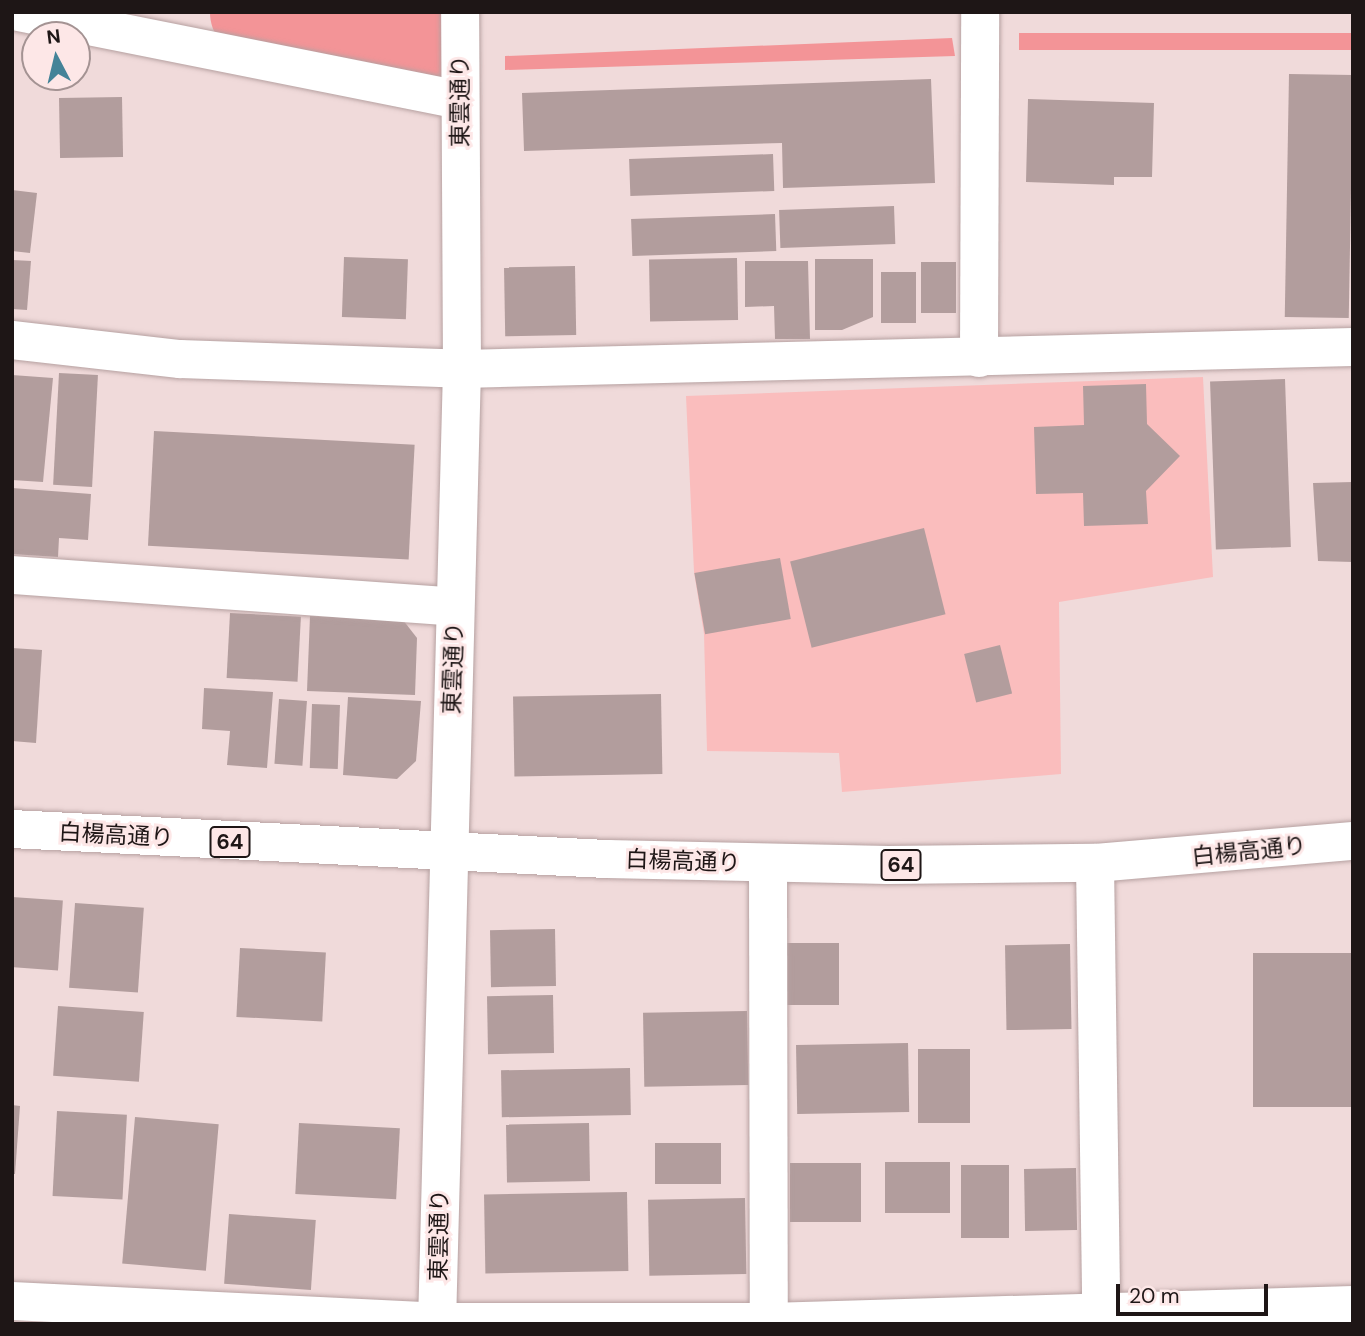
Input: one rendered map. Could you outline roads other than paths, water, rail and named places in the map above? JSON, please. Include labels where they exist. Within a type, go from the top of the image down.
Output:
[{"type":"street","points":[[19,12],[459,100]]},
{"type":"street","name":"東雲通り","points":[[437,1323],[447,852],[462,369],[460,12]]},
{"type":"street","points":[[979,358],[980,12]]},
{"type":"street","points":[[12,340],[180,359],[462,369],[1353,347]]},
{"type":"street","points":[[12,575],[454,607]]},
{"type":"street","name":"白楊高通り","points":[[12,829],[447,852],[768,863],[1095,863],[1353,841]]},
{"type":"street","points":[[768,863],[769,1322]]},
{"type":"street","points":[[1095,863],[1101,1315]]},
{"type":"street","points":[[12,1301],[120,1315],[437,1323],[769,1322],[1101,1315],[1353,1305]]},
{"type":"waterway","points":[[255,12],[414,50]]}]
